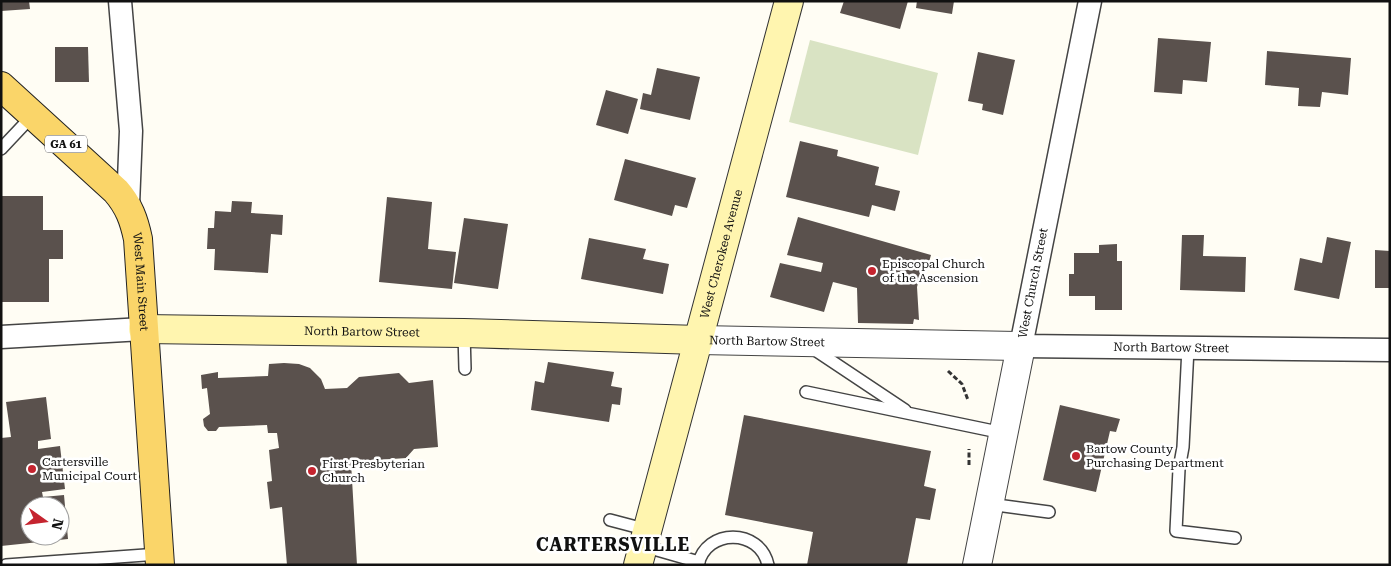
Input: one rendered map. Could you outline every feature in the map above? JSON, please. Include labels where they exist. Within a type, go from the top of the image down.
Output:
[{"type":"main road","name":"West Cherokee Avenue","points":[[643,547],[789,1]]},
{"type":"main road","name":"GA 61","points":[[13,101],[100,175],[128,205]]},
{"type":"main road","name":"West Main Street","points":[[128,205],[138,239],[159,560]]},
{"type":"main road","name":"North Bartow Street","points":[[143,329],[699,340]]},
{"type":"street","name":"West Main Street","points":[[120,1],[131,131],[128,205]]},
{"type":"street","name":"West Church Street","points":[[977,565],[1090,1]]},
{"type":"street","points":[[1,337],[143,329]]},
{"type":"street","name":"North Bartow Street","points":[[699,340],[1390,350]]},
{"type":"lane","points":[[1,149],[13,101]]},
{"type":"lane","points":[[464,334],[465,369]]},
{"type":"lane","points":[[800,341],[911,414]]},
{"type":"lane","points":[[1188,348],[1184,447],[1179,470],[1176,531],[1235,538]]},
{"type":"lane","points":[[806,392],[1003,433]]},
{"type":"lane","points":[[989,504],[1049,512]]},
{"type":"lane","points":[[610,520],[643,547],[698,563],[707,547],[716,540],[727,536],[740,537],[751,541],[760,548],[768,565]]},
{"type":"lane","points":[[6,565],[159,560]]},
{"type":"green space","points":[[810,40],[938,73],[918,155],[789,122]]},
{"type":"building","points":[[1,1],[29,1],[30,9],[1,11]]},
{"type":"building","points":[[844,1],[908,1],[900,29],[840,13]]},
{"type":"building","points":[[917,1],[954,1],[952,14],[916,8]]},
{"type":"building","points":[[1158,38],[1211,42],[1207,82],[1183,80],[1182,94],[1154,92]]},
{"type":"building","points":[[55,47],[88,47],[89,82],[55,82]]},
{"type":"building","points":[[1267,51],[1351,58],[1348,95],[1322,92],[1320,107],[1298,106],[1299,88],[1265,85]]},
{"type":"building","points":[[978,52],[1015,60],[1003,115],[982,110],[983,104],[968,101]]},
{"type":"building","points":[[657,68],[700,77],[690,120],[640,109],[643,93],[651,95]]},
{"type":"building","points":[[606,90],[638,99],[628,134],[596,125]]},
{"type":"building","points":[[800,141],[838,150],[837,156],[879,167],[875,185],[900,191],[895,211],[872,205],[869,217],[786,197]]},
{"type":"building","points":[[625,159],[696,178],[687,208],[675,205],[672,216],[614,200]]},
{"type":"building","points":[[1,196],[43,196],[43,230],[63,230],[63,259],[49,259],[49,302],[1,302]]},
{"type":"building","points":[[387,197],[432,202],[428,249],[456,252],[452,289],[379,282]]},
{"type":"building","points":[[232,201],[252,202],[251,213],[283,215],[282,235],[271,234],[268,273],[214,270],[215,249],[207,249],[208,228],[214,228],[215,211],[231,212]]},
{"type":"building","name":"Episcopal Church of the Ascension","points":[[798,217],[931,255],[927,269],[922,268],[917,287],[919,320],[914,319],[913,324],[858,323],[857,288],[833,282],[824,312],[770,297],[780,263],[821,272],[823,263],[787,255]]},
{"type":"building","points":[[464,218],[508,224],[498,289],[454,283]]},
{"type":"building","points":[[1182,235],[1204,235],[1203,256],[1246,257],[1245,292],[1180,290]]},
{"type":"building","points":[[1327,237],[1351,242],[1339,299],[1294,290],[1300,258],[1322,263]]},
{"type":"building","points":[[589,238],[646,249],[643,259],[669,264],[663,294],[581,279]]},
{"type":"building","points":[[1117,244],[1117,261],[1122,261],[1122,310],[1095,310],[1095,296],[1069,296],[1069,274],[1074,274],[1074,253],[1099,253],[1099,245]]},
{"type":"building","points":[[1375,250],[1390,251],[1390,288],[1375,288]]},
{"type":"building","points":[[548,362],[614,372],[611,386],[622,388],[620,405],[612,404],[609,422],[531,410],[535,381],[544,383]]},
{"type":"building","name":"First Presbyterian Church","points":[[269,364],[299,364],[310,368],[321,379],[325,389],[347,388],[359,377],[399,373],[409,383],[433,380],[438,447],[414,449],[406,458],[351,462],[357,565],[287,565],[282,507],[270,509],[267,482],[272,481],[269,450],[279,448],[277,433],[268,433],[267,425],[219,427],[216,431],[208,431],[204,426],[203,419],[210,414],[207,388],[202,389],[201,375],[218,372],[218,378],[268,376]]},
{"type":"building","name":"Cartersville Municipal Court","points":[[46,397],[51,439],[38,441],[38,449],[60,446],[65,489],[42,492],[43,496],[20,496],[20,544],[1,546],[1,438],[11,437],[6,402]]},
{"type":"building","name":"Bartow County Purchasing Department","points":[[1060,405],[1120,419],[1116,432],[1110,431],[1096,492],[1043,480]]},
{"type":"building","points":[[744,415],[931,451],[924,486],[936,489],[930,520],[916,518],[907,565],[807,565],[813,532],[725,515]]},
{"type":"place","name":"Episcopal Church of the Ascension","points":[[872,271]]},
{"type":"place","name":"Bartow County Purchasing Department","points":[[1076,456]]},
{"type":"place","name":"Cartersville Municipal Court","points":[[32,469]]},
{"type":"place","name":"First Presbyterian Church","points":[[312,471]]},
{"type":"district","name":"CARTERSVILLE","points":[[613,545]]}]
